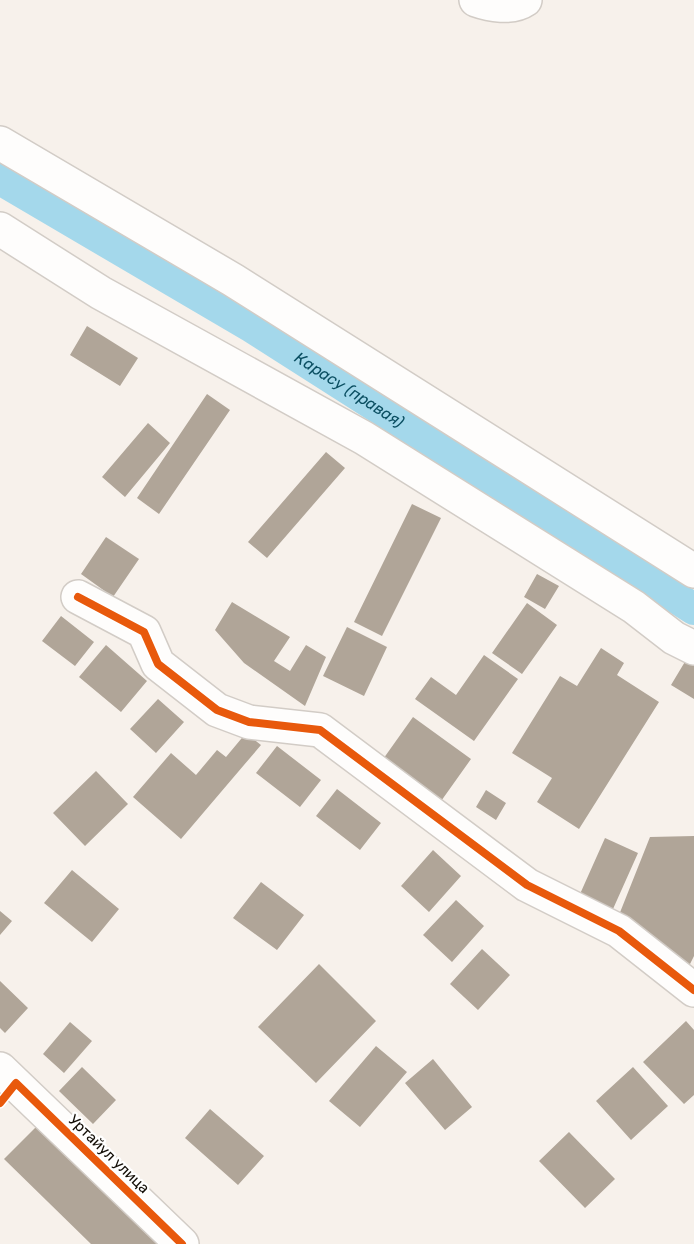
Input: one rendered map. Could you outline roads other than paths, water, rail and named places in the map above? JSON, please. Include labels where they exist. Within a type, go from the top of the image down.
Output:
[{"type":"street","points":[[476,0],[489,5],[519,4],[525,0]]},
{"type":"street","points":[[0,143],[233,280],[694,571]]},
{"type":"street","points":[[0,229],[101,293],[364,438],[634,607],[674,638],[694,648]]},
{"type":"street","points":[[78,597],[144,632],[158,664],[217,710],[249,722],[320,730],[527,885],[619,931],[694,990]]},
{"type":"street","name":"Уртайул улица","points":[[5,1085],[182,1244]]},
{"type":"waterway","name":"Карасу (правая)","points":[[0,179],[252,327],[694,609]]}]
